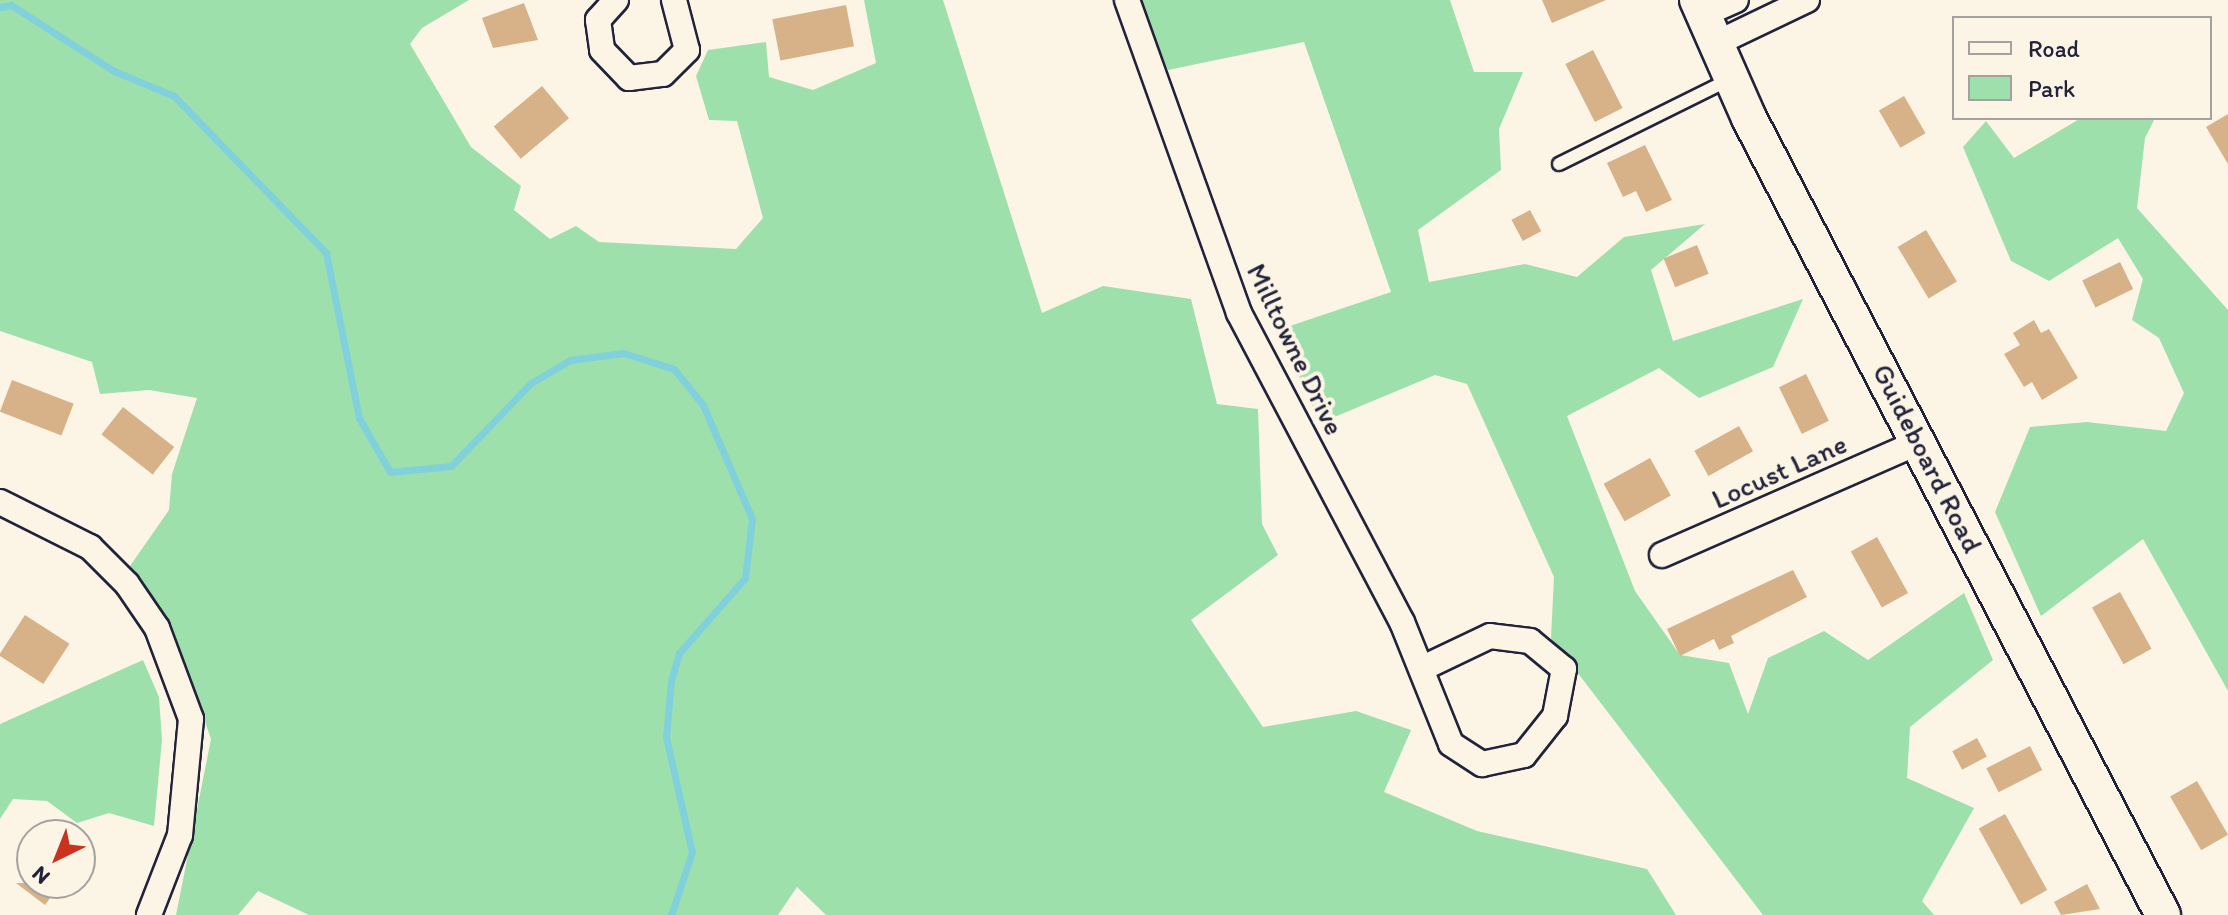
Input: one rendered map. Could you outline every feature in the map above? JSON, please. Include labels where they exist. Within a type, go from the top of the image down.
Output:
[{"type":"street","points":[[616,0],[598,20],[602,50],[629,78],[663,74],[687,50],[674,0]]},
{"type":"street","name":"Milltowne Drive","points":[[1127,0],[1239,313],[1423,668],[1451,744],[1482,764],[1524,755],[1555,716],[1564,669],[1530,641],[1490,636],[1423,668]]},
{"type":"street","points":[[1705,20],[1736,0]]},
{"type":"street","points":[[1705,20],[1807,0]]},
{"type":"street","name":"Guideboard Road","points":[[1705,20],[1731,79],[2163,915]]},
{"type":"street","name":"Locust Lane","points":[[1662,555],[1920,442]]},
{"type":"street","points":[[0,502],[90,547],[127,584],[157,628],[191,719],[180,835],[149,915]]},
{"type":"lane","points":[[1559,164],[1731,79]]},
{"type":"green space","points":[[0,0],[469,0],[422,28],[410,44],[471,147],[521,186],[514,210],[550,239],[576,226],[599,242],[736,249],[763,218],[737,121],[709,120],[696,76],[708,50],[766,42],[769,77],[813,90],[876,63],[864,0],[943,0],[1042,313],[1103,286],[1191,299],[1217,404],[1258,409],[1262,524],[1278,555],[1191,620],[1263,727],[1356,711],[1411,730],[1384,792],[1477,831],[1647,869],[1676,915],[826,915],[797,887],[778,915],[309,915],[258,891],[238,915],[176,915],[211,739],[173,630],[130,566],[169,510],[172,474],[197,398],[149,390],[100,394],[92,362],[0,331]]},
{"type":"green space","points":[[1139,0],[1450,0],[1474,72],[1523,72],[1499,129],[1501,170],[1418,230],[1429,282],[1525,264],[1577,277],[1624,237],[1705,224],[1651,270],[1673,341],[1803,299],[1773,367],[1699,398],[1659,368],[1567,416],[1635,591],[1680,655],[1729,663],[1748,714],[1768,658],[1824,631],[1868,660],[1964,593],[1993,660],[1910,727],[1907,778],[1974,808],[1922,901],[1934,915],[1763,915],[1551,638],[1554,577],[1467,384],[1435,375],[1320,423],[1278,330],[1391,292],[1304,42],[1168,70]]},
{"type":"green space","points":[[2078,120],[2154,120],[2145,138],[2137,208],[2228,310],[2228,691],[2143,539],[2041,616],[1995,512],[2030,427],[2087,422],[2166,431],[2184,393],[2159,338],[2132,320],[2143,279],[2118,238],[2049,281],[2011,261],[1963,147],[1986,121],[2014,158]]},
{"type":"green space","points":[[143,660],[159,697],[162,740],[154,826],[109,813],[90,819],[72,819],[47,801],[13,799],[0,819],[0,724]]},
{"type":"building","points":[[1542,0],[1606,0],[1552,23]]},
{"type":"building","points":[[524,3],[538,40],[493,48],[482,18]]},
{"type":"building","points":[[846,5],[854,46],[780,61],[772,19]]},
{"type":"building","points":[[1593,50],[1623,108],[1595,122],[1565,64]]},
{"type":"building","points":[[542,86],[569,118],[521,159],[494,126]]},
{"type":"building","points":[[1904,96],[1926,133],[1900,148],[1879,110]]},
{"type":"building","points":[[2228,114],[2228,164],[2206,127]]},
{"type":"building","points":[[1645,145],[1672,200],[1646,212],[1636,191],[1623,197],[1607,163]]},
{"type":"building","points":[[1530,210],[1541,231],[1523,241],[1511,220]]},
{"type":"building","points":[[1926,230],[1957,281],[1929,298],[1898,247]]},
{"type":"building","points":[[1697,245],[1709,274],[1675,287],[1664,258]]},
{"type":"building","points":[[2120,262],[2133,289],[2095,307],[2082,280]]},
{"type":"building","points":[[2034,320],[2041,333],[2049,329],[2078,378],[2042,400],[2032,382],[2024,387],[2004,354],[2020,345],[2013,333]]},
{"type":"building","points":[[1806,374],[1829,421],[1802,434],[1779,387]]},
{"type":"building","points":[[12,380],[74,404],[61,435],[0,412]]},
{"type":"building","points":[[123,407],[174,447],[153,475],[101,435]]},
{"type":"building","points":[[1739,426],[1753,451],[1708,476],[1694,451]]},
{"type":"building","points":[[1650,458],[1671,496],[1624,521],[1604,484]]},
{"type":"building","points":[[1877,537],[1908,593],[1882,608],[1851,552]]},
{"type":"building","points":[[1793,570],[1807,597],[1731,636],[1734,643],[1719,650],[1714,639],[1680,656],[1667,629]]},
{"type":"building","points":[[2120,592],[2152,649],[2124,664],[2092,608]]},
{"type":"building","points":[[25,615],[69,644],[43,684],[0,656]]},
{"type":"building","points":[[1977,738],[1987,757],[1962,770],[1952,751]]},
{"type":"building","points":[[2030,746],[2042,770],[1999,792],[1986,768]]},
{"type":"building","points":[[2197,781],[2228,835],[2201,850],[2170,796]]},
{"type":"building","points":[[2005,814],[2047,890],[2021,905],[1979,829]]},
{"type":"building","points":[[2087,884],[2100,909],[2061,915],[2054,902]]},
{"type":"waterway","points":[[0,7],[11,5],[114,71],[174,96],[326,253],[359,418],[390,472],[451,466],[531,383],[570,360],[624,353],[674,369],[703,405],[752,519],[745,578],[679,653],[671,681],[666,737],[692,852],[671,915]]}]
